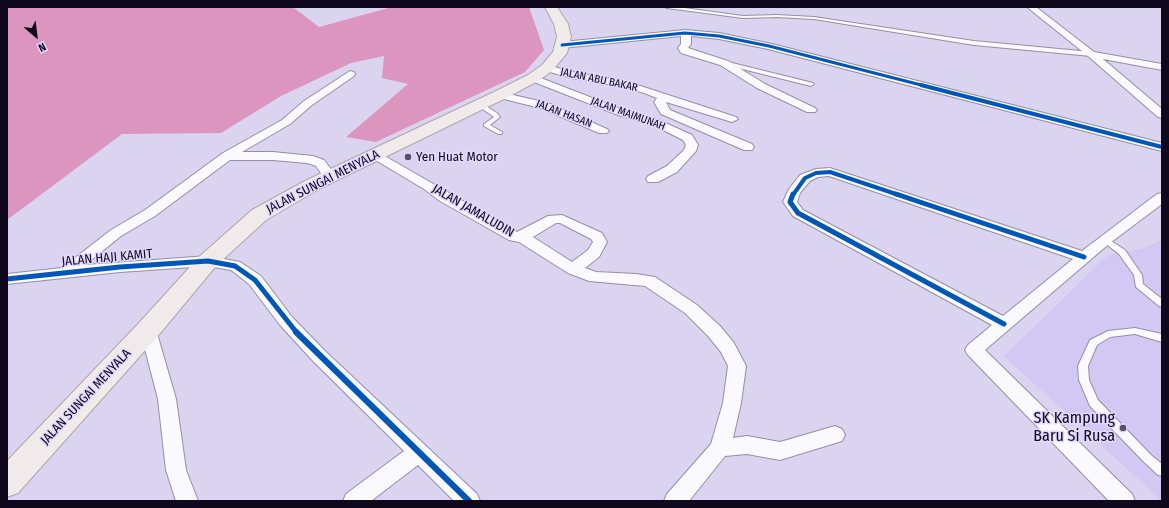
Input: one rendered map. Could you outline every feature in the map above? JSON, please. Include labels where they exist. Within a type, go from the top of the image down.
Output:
[{"type":"main road","points":[[551,7],[561,24],[564,37],[562,45]]},
{"type":"main road","name":"JALAN SUNGAI MENYALA","points":[[7,483],[148,330],[208,261],[259,215],[330,176],[500,95],[540,73],[556,59],[562,45]]},
{"type":"street","points":[[1031,7],[1091,54],[1162,115]]},
{"type":"street","points":[[562,45],[685,33],[706,34],[769,46],[1162,147]]},
{"type":"street","points":[[685,33],[687,39],[683,48],[684,50],[724,63],[761,86],[811,110]]},
{"type":"street","points":[[1091,54],[1162,67]]},
{"type":"street","name":"JALAN ABU BAKAR","points":[[540,73],[571,75],[621,83],[732,119]]},
{"type":"street","name":"JALAN MAIMUNAH","points":[[540,73],[622,113],[658,123],[688,138],[692,144],[690,152],[672,170],[653,179]]},
{"type":"street","points":[[67,272],[116,233],[150,213],[227,156],[286,122],[308,103],[350,74]]},
{"type":"street","name":"JALAN HASAN","points":[[500,95],[544,105],[604,130]]},
{"type":"street","points":[[663,97],[660,102],[666,112],[748,147]]},
{"type":"street","name":"JALAN JAMALUDIN","points":[[376,155],[429,186],[445,198],[514,237],[522,238],[553,219],[562,219],[597,236],[600,242],[594,253],[573,269]]},
{"type":"street","points":[[227,156],[273,156],[309,159],[320,163],[330,176]]},
{"type":"street","points":[[1004,324],[798,213],[790,202],[794,192],[805,178],[816,172],[830,172],[1084,257]]},
{"type":"street","points":[[1124,501],[974,350],[1084,257],[1162,197]]},
{"type":"street","points":[[522,238],[573,269],[595,277],[636,279],[649,282],[691,309],[714,331],[728,348],[737,366],[732,403],[720,448],[675,501]]},
{"type":"street","name":"JALAN HAJI KAMIT","points":[[7,279],[67,272],[208,261],[235,266],[254,280],[291,327],[469,501]]},
{"type":"street","points":[[148,330],[167,399],[176,470],[187,501]]},
{"type":"street","points":[[720,448],[747,445],[780,451],[834,435]]},
{"type":"street","points":[[354,501],[419,452]]},
{"type":"lane","points":[[667,7],[743,17],[814,18],[974,43],[1091,54]]},
{"type":"lane","points":[[724,63],[811,84]]},
{"type":"lane","points":[[479,104],[495,114],[496,117],[486,125],[500,133]]},
{"type":"lane","points":[[1105,240],[1122,252],[1138,276],[1140,285],[1162,304]]},
{"type":"lane","points":[[1162,338],[1135,330],[1108,334],[1093,343],[1084,366],[1084,380],[1094,403],[1147,458],[1162,471]]},
{"type":"shaded area","points":[[7,7],[293,7],[319,27],[392,7],[529,7],[544,50],[525,72],[376,142],[346,137],[408,84],[382,78],[384,56],[351,63],[281,96],[221,133],[122,134],[7,220]]},
{"type":"shaded area","name":"SK Kampung Baru Si Rusa","points":[[1162,240],[1162,501],[1004,356],[1108,255],[1140,249]]},
{"type":"cycle path","points":[[562,45],[685,33],[719,36],[769,46],[1162,147]]},
{"type":"cycle path","points":[[1004,324],[798,213],[790,202],[794,192],[805,178],[816,173],[830,172],[1084,257]]},
{"type":"cycle path","points":[[7,279],[120,267],[208,261],[235,266],[255,280],[286,321],[319,356],[469,501]]},
{"type":"place","name":"Yen Huat Motor","points":[[408,157]]},
{"type":"place","name":"SK Kampung Baru Si Rusa","points":[[1123,428]]}]
